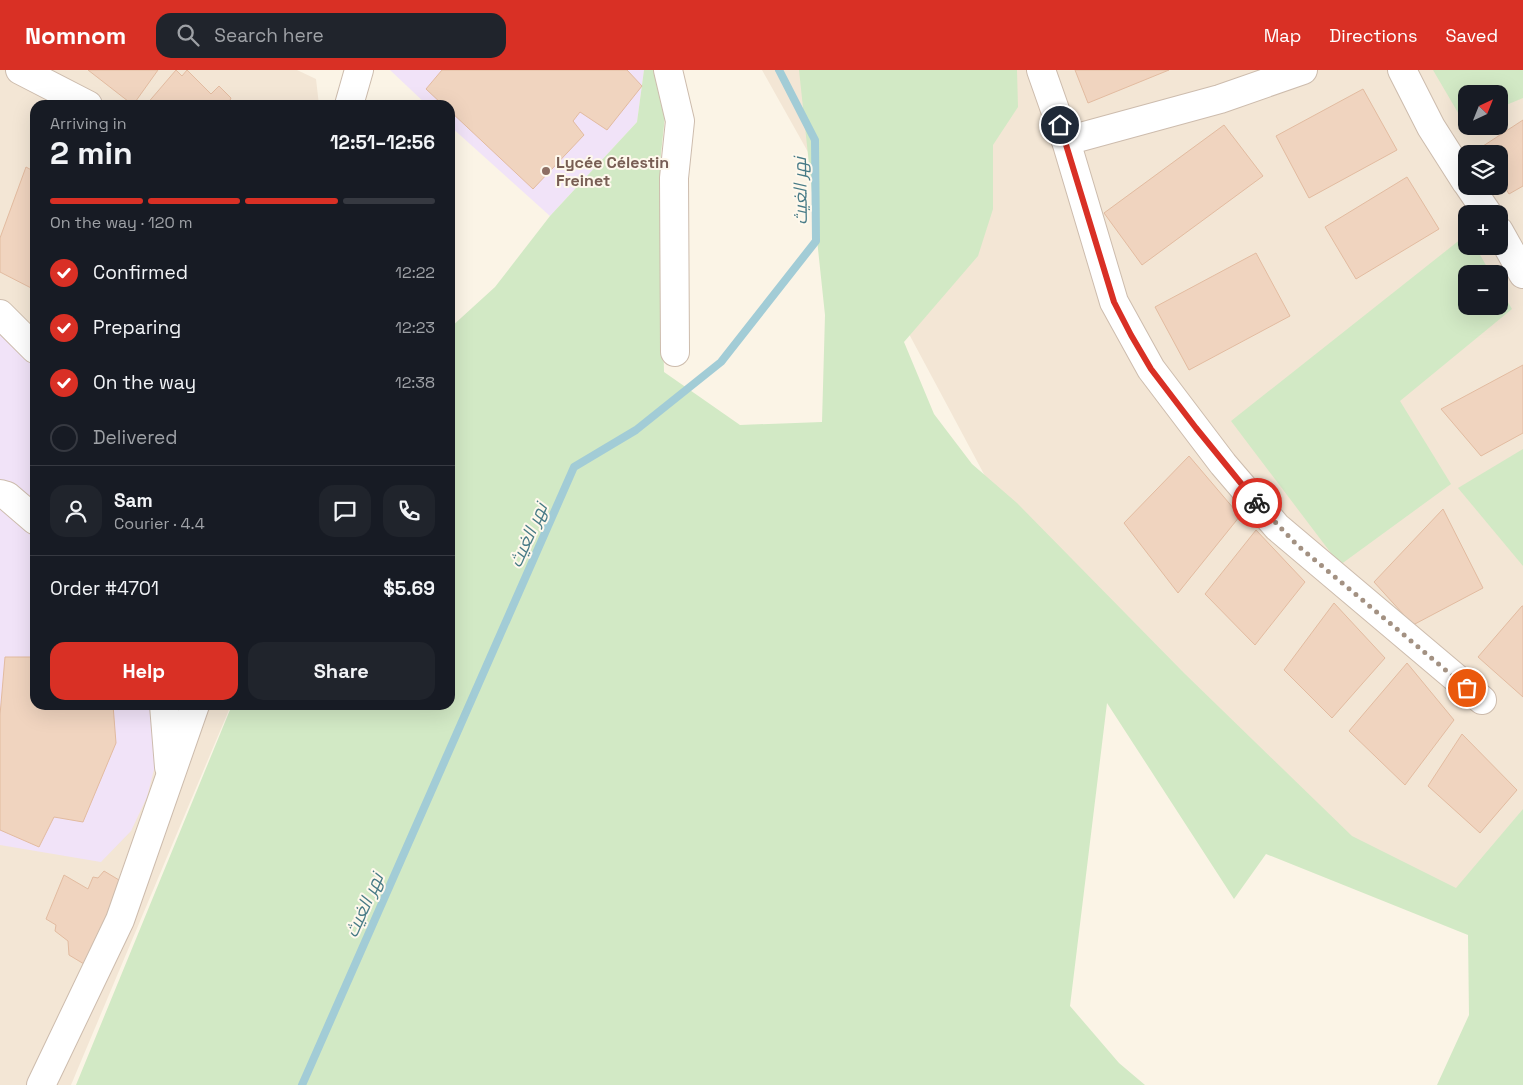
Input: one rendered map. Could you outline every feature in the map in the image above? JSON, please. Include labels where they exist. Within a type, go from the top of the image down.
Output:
[{"type":"street","points":[[20,70],[78,100]]},
{"type":"street","points":[[350,100],[359,70]]},
{"type":"street","points":[[668,70],[680,122],[674,178],[674,352]]},
{"type":"street","points":[[1041,70],[1066,141],[1114,302],[1151,369],[1224,464],[1277,527],[1482,700]]},
{"type":"street","points":[[1066,141],[1220,98],[1303,70]]},
{"type":"street","points":[[1402,70],[1431,127],[1458,169]]},
{"type":"street","points":[[1508,247],[1523,274]]},
{"type":"street","points":[[0,314],[30,344]]},
{"type":"street","points":[[0,494],[7,496],[30,516]]},
{"type":"street","points":[[164,710],[170,778]]},
{"type":"street","points":[[41,1085],[120,920],[193,710]]},
{"type":"shaded area","points":[[0,70],[297,70],[316,79],[318,100],[30,100],[30,710],[229,710],[71,1085],[0,1085]]},
{"type":"shaded area","name":"Lycée Célestin Freinet","points":[[390,70],[644,70],[637,122],[550,216],[455,130],[455,100],[422,100]]},
{"type":"shaded area","points":[[762,70],[1523,70],[1523,936],[1364,861],[1023,547],[886,291]]},
{"type":"shaded area","points":[[0,330],[30,357],[30,710],[153,710],[158,754],[147,797],[131,831],[101,862],[0,845]]},
{"type":"green space","points":[[644,70],[656,70],[666,107],[660,163],[664,372],[740,425],[822,422],[825,315],[799,70],[1017,70],[1018,107],[993,145],[993,209],[978,256],[904,342],[934,414],[972,464],[1017,503],[1184,673],[1352,836],[1456,888],[1523,809],[1523,1085],[1437,1085],[1469,1015],[1468,935],[1266,854],[1234,899],[1107,703],[1070,1006],[1119,1063],[1145,1085],[76,1085],[230,710],[455,710],[455,323],[495,287],[550,216],[637,122]]},
{"type":"green space","points":[[1433,70],[1523,70],[1523,98],[1508,104],[1508,85],[1458,85],[1458,113]]},
{"type":"green space","points":[[1458,241],[1458,255],[1480,255],[1486,265],[1458,265],[1458,315],[1505,315],[1400,401],[1451,484],[1340,565],[1231,421]]},
{"type":"green space","points":[[1508,302],[1512,309],[1508,312]]},
{"type":"green space","points":[[1523,449],[1523,566],[1458,488]]},
{"type":"building","points":[[88,70],[158,70],[137,100],[127,100]]},
{"type":"building","points":[[176,70],[182,76],[187,70],[211,94],[219,86],[231,98],[230,100],[150,100]]},
{"type":"building","name":"Lycée Célestin Freinet","points":[[442,70],[627,70],[642,86],[607,130],[580,112],[573,121],[584,135],[533,189],[455,116],[455,100],[438,100],[426,89]]},
{"type":"building","points":[[1075,70],[1169,70],[1088,103]]},
{"type":"building","points":[[1363,89],[1397,150],[1309,198],[1276,136]]},
{"type":"building","points":[[1523,120],[1523,186],[1509,194],[1508,145],[1485,145],[1500,135],[1508,135],[1508,130]]},
{"type":"building","points":[[1224,125],[1263,176],[1142,265],[1104,213]]},
{"type":"building","points":[[26,167],[30,169],[30,287],[0,272],[0,238]]},
{"type":"building","points":[[1407,177],[1439,229],[1356,279],[1325,227]]},
{"type":"building","points":[[1256,253],[1290,316],[1189,370],[1155,307]]},
{"type":"building","points":[[1523,365],[1523,433],[1481,456],[1441,409]]},
{"type":"building","points":[[1189,456],[1240,516],[1178,593],[1124,523]]},
{"type":"building","points":[[1443,509],[1483,588],[1413,625],[1374,582]]},
{"type":"building","points":[[1256,530],[1305,582],[1255,645],[1205,594]]},
{"type":"building","points":[[1334,603],[1385,658],[1332,718],[1284,670]]},
{"type":"building","points":[[1523,606],[1523,697],[1478,657]]},
{"type":"building","points":[[5,657],[30,657],[30,710],[113,710],[116,743],[83,822],[54,817],[39,847],[0,830],[0,715]]},
{"type":"building","points":[[1407,663],[1454,720],[1405,785],[1349,731]]},
{"type":"building","points":[[1462,734],[1517,790],[1480,833],[1428,786]]},
{"type":"building","points":[[104,871],[119,880],[89,967],[69,955],[68,941],[55,931],[56,925],[46,919],[64,875],[88,889],[93,877],[98,878]]},
{"type":"waterway","name":"نهر الغيث","points":[[302,1085],[574,467],[636,430],[721,362],[816,241],[815,140],[779,70]]},
{"type":"way so far","points":[[1257,503],[1277,527],[1297,545],[1467,688]]},
{"type":"place","name":"Lycée Célestin Freinet","points":[[546,171]]},
{"type":"route","points":[[1060,125],[1114,302],[1131,335],[1151,369],[1224,464],[1257,503]]}]
